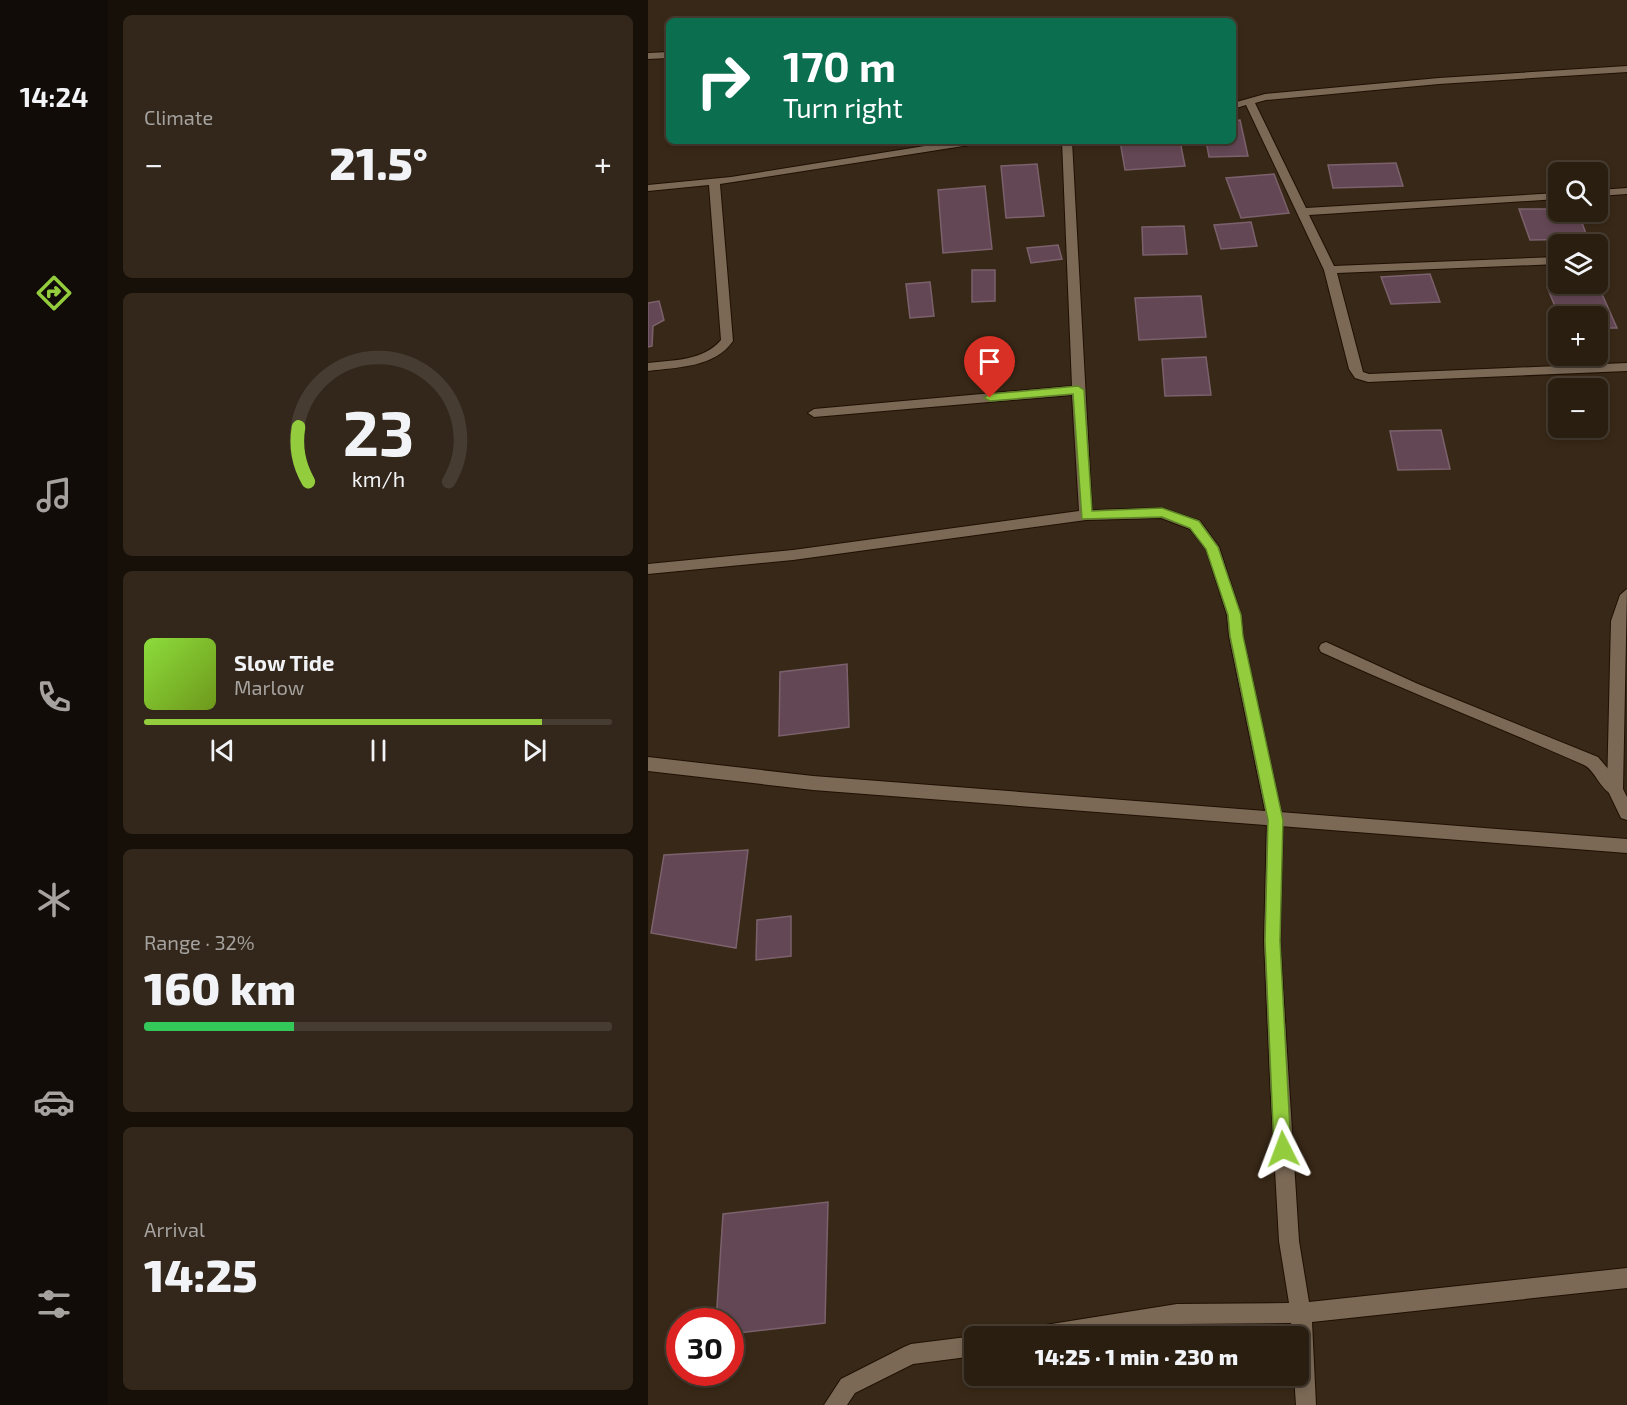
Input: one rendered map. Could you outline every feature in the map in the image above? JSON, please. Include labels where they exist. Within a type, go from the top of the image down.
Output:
[{"type":"street","points":[[648,56],[666,55]]},
{"type":"street","points":[[1236,105],[1249,100],[1439,81],[1627,69]]},
{"type":"street","points":[[1249,100],[1330,270],[1355,369],[1359,375],[1368,378],[1627,367]]},
{"type":"street","points":[[648,188],[714,182],[957,144]]},
{"type":"street","points":[[1067,144],[1086,515]]},
{"type":"street","points":[[648,367],[704,359],[720,352],[727,341],[714,182]]},
{"type":"street","points":[[1608,192],[1627,191]]},
{"type":"street","points":[[1302,212],[1548,196]]},
{"type":"street","points":[[1330,270],[1548,260]]},
{"type":"street","points":[[814,413],[1078,390]]},
{"type":"street","points":[[648,569],[793,555],[1086,515],[1162,513],[1195,525],[1212,547],[1234,615],[1275,820],[1272,941],[1279,1080],[1289,1241],[1301,1313],[1305,1405]]},
{"type":"street","points":[[1615,789],[1618,621],[1627,595]]},
{"type":"street","points":[[1326,648],[1420,692],[1593,762],[1615,789],[1627,813]]},
{"type":"street","points":[[648,764],[813,783],[1627,846]]},
{"type":"street","points":[[1102,1326],[1177,1314],[1301,1313],[1627,1278]]},
{"type":"street","points":[[834,1405],[848,1386],[911,1354],[964,1347]]},
{"type":"building","points":[[1240,120],[1248,156],[1209,157],[1207,144],[1236,144],[1236,121]]},
{"type":"building","points":[[1121,144],[1181,144],[1185,166],[1125,170]]},
{"type":"building","points":[[1396,163],[1403,186],[1333,188],[1328,165]]},
{"type":"building","points":[[1037,164],[1044,216],[1006,218],[1001,166]]},
{"type":"building","points":[[1274,174],[1289,213],[1241,218],[1226,178]]},
{"type":"building","points":[[985,186],[992,249],[943,253],[938,190]]},
{"type":"building","points":[[1519,209],[1548,209],[1548,222],[1582,222],[1586,234],[1548,234],[1548,240],[1530,240]]},
{"type":"building","points":[[1251,222],[1257,246],[1221,249],[1214,225]]},
{"type":"building","points":[[1184,226],[1187,254],[1143,255],[1142,227]]},
{"type":"building","points":[[1058,245],[1062,259],[1031,263],[1027,248]]},
{"type":"building","points":[[972,270],[995,270],[995,301],[972,302]]},
{"type":"building","points":[[1430,274],[1440,302],[1391,304],[1381,277]]},
{"type":"building","points":[[930,282],[934,316],[910,318],[906,284]]},
{"type":"building","points":[[1550,294],[1602,294],[1607,306],[1555,306]]},
{"type":"building","points":[[1201,296],[1206,337],[1139,340],[1135,298]]},
{"type":"building","points":[[659,301],[664,320],[653,326],[652,346],[648,347],[648,303]]},
{"type":"building","points":[[1608,308],[1617,328],[1608,328]]},
{"type":"building","points":[[1206,357],[1211,395],[1165,396],[1162,359]]},
{"type":"building","points":[[1441,430],[1450,469],[1398,470],[1390,431]]},
{"type":"building","points":[[847,664],[849,727],[779,736],[780,672]]},
{"type":"building","points":[[748,850],[736,948],[651,933],[664,855]]},
{"type":"building","points":[[791,916],[791,956],[756,960],[757,920]]},
{"type":"building","points":[[828,1202],[825,1323],[744,1332],[744,1308],[717,1308],[723,1214]]},
{"type":"route","points":[[990,398],[1078,390],[1086,515],[1162,513],[1195,525],[1212,547],[1234,615],[1236,636],[1275,820],[1272,941],[1283,1149]]}]
